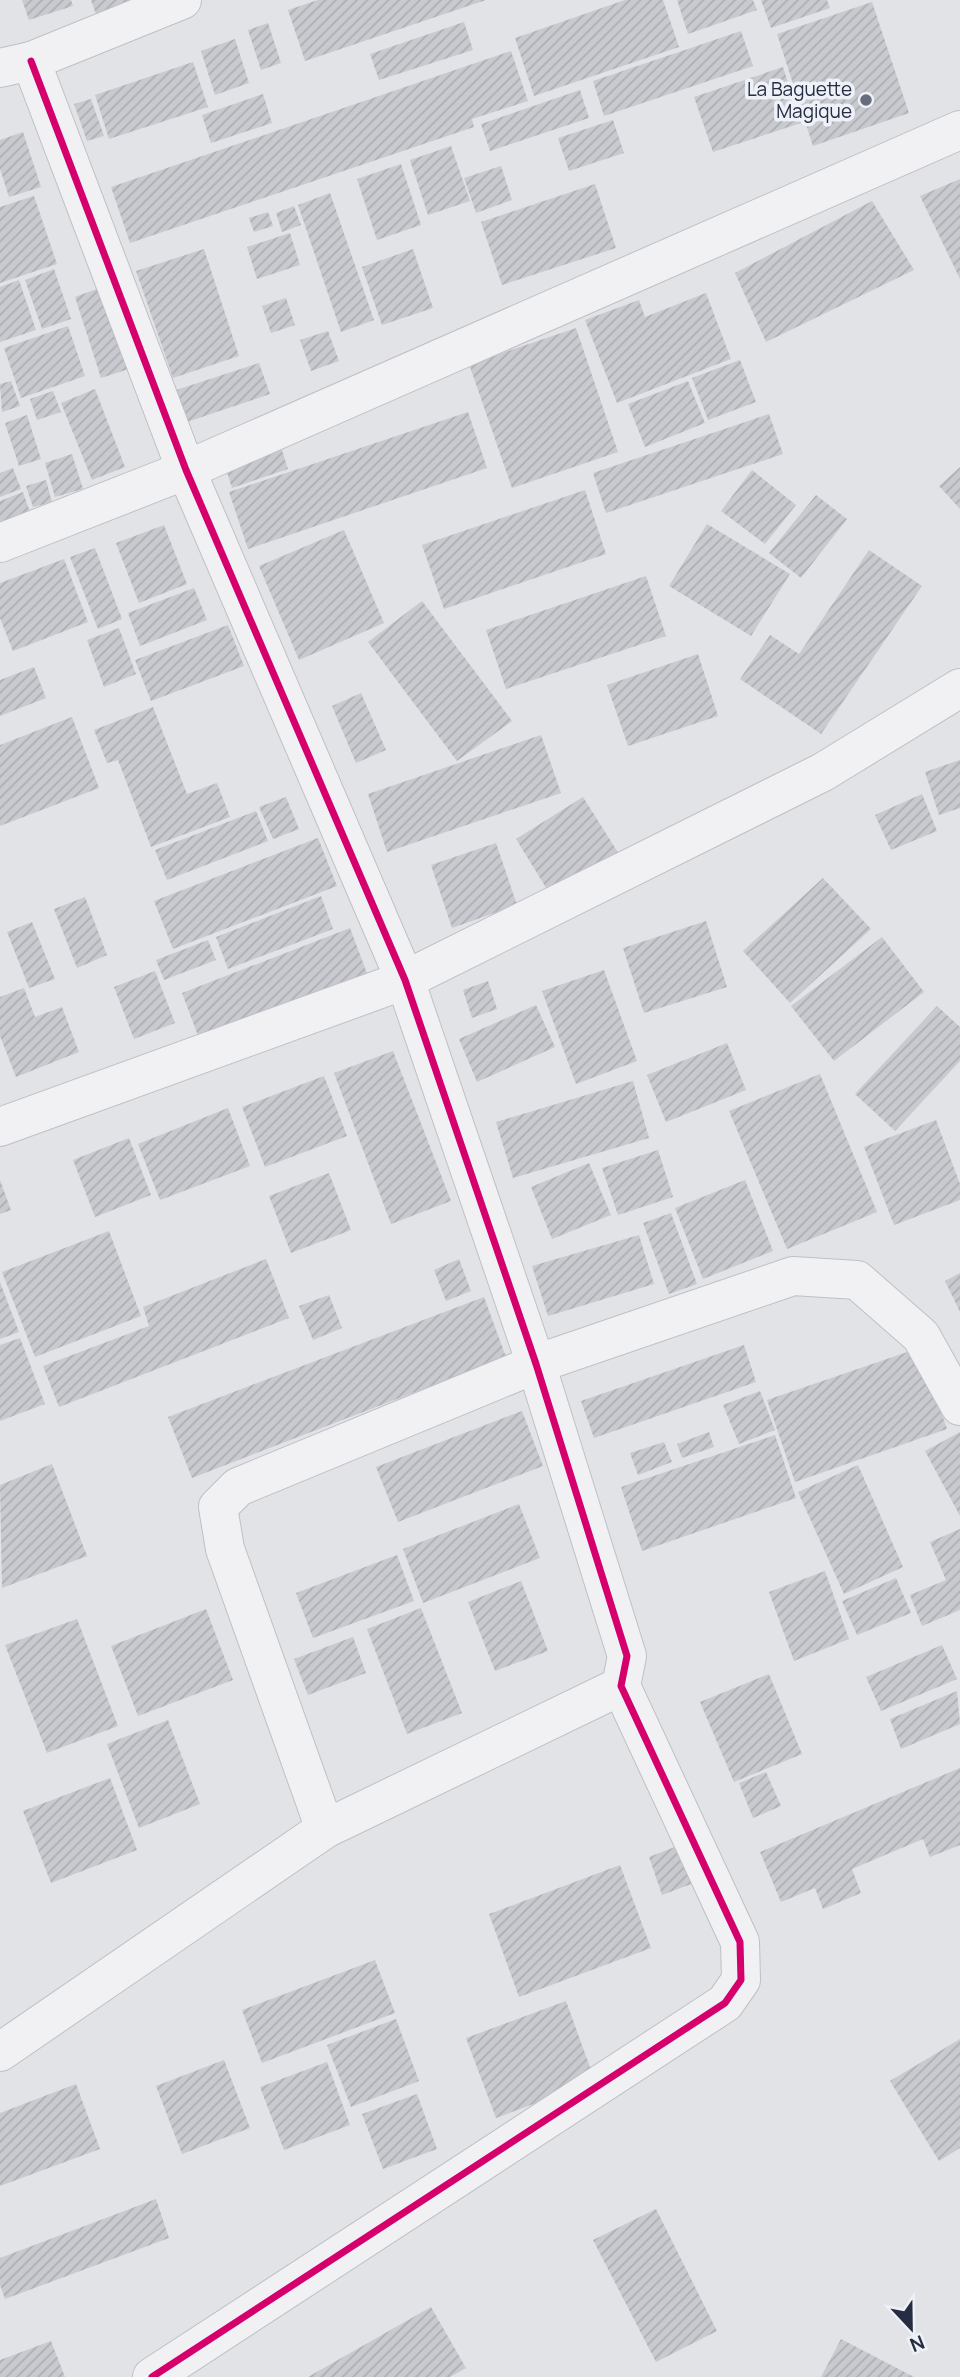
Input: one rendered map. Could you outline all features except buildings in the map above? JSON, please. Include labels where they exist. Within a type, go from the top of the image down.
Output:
[{"type":"street","points":[[152,2377],[725,2003],[741,1980],[740,1942],[621,1686],[627,1656],[536,1364],[405,980],[186,470],[16,64],[182,0]]},
{"type":"street","points":[[0,543],[186,470],[960,130]]},
{"type":"street","points":[[0,1127],[405,980],[823,772],[960,688]]},
{"type":"street","points":[[325,1829],[225,1549],[218,1507],[238,1487],[536,1364],[793,1276],[857,1280],[920,1336],[960,1406]]},
{"type":"street","points":[[2,2047],[325,1829],[621,1686]]},
{"type":"cycle path","points":[[31,61],[186,470],[405,980],[536,1364],[627,1656],[621,1686],[740,1942],[741,1980],[725,2003],[152,2377]]},
{"type":"place","name":"La Baguette Magique","points":[[866,100]]}]
